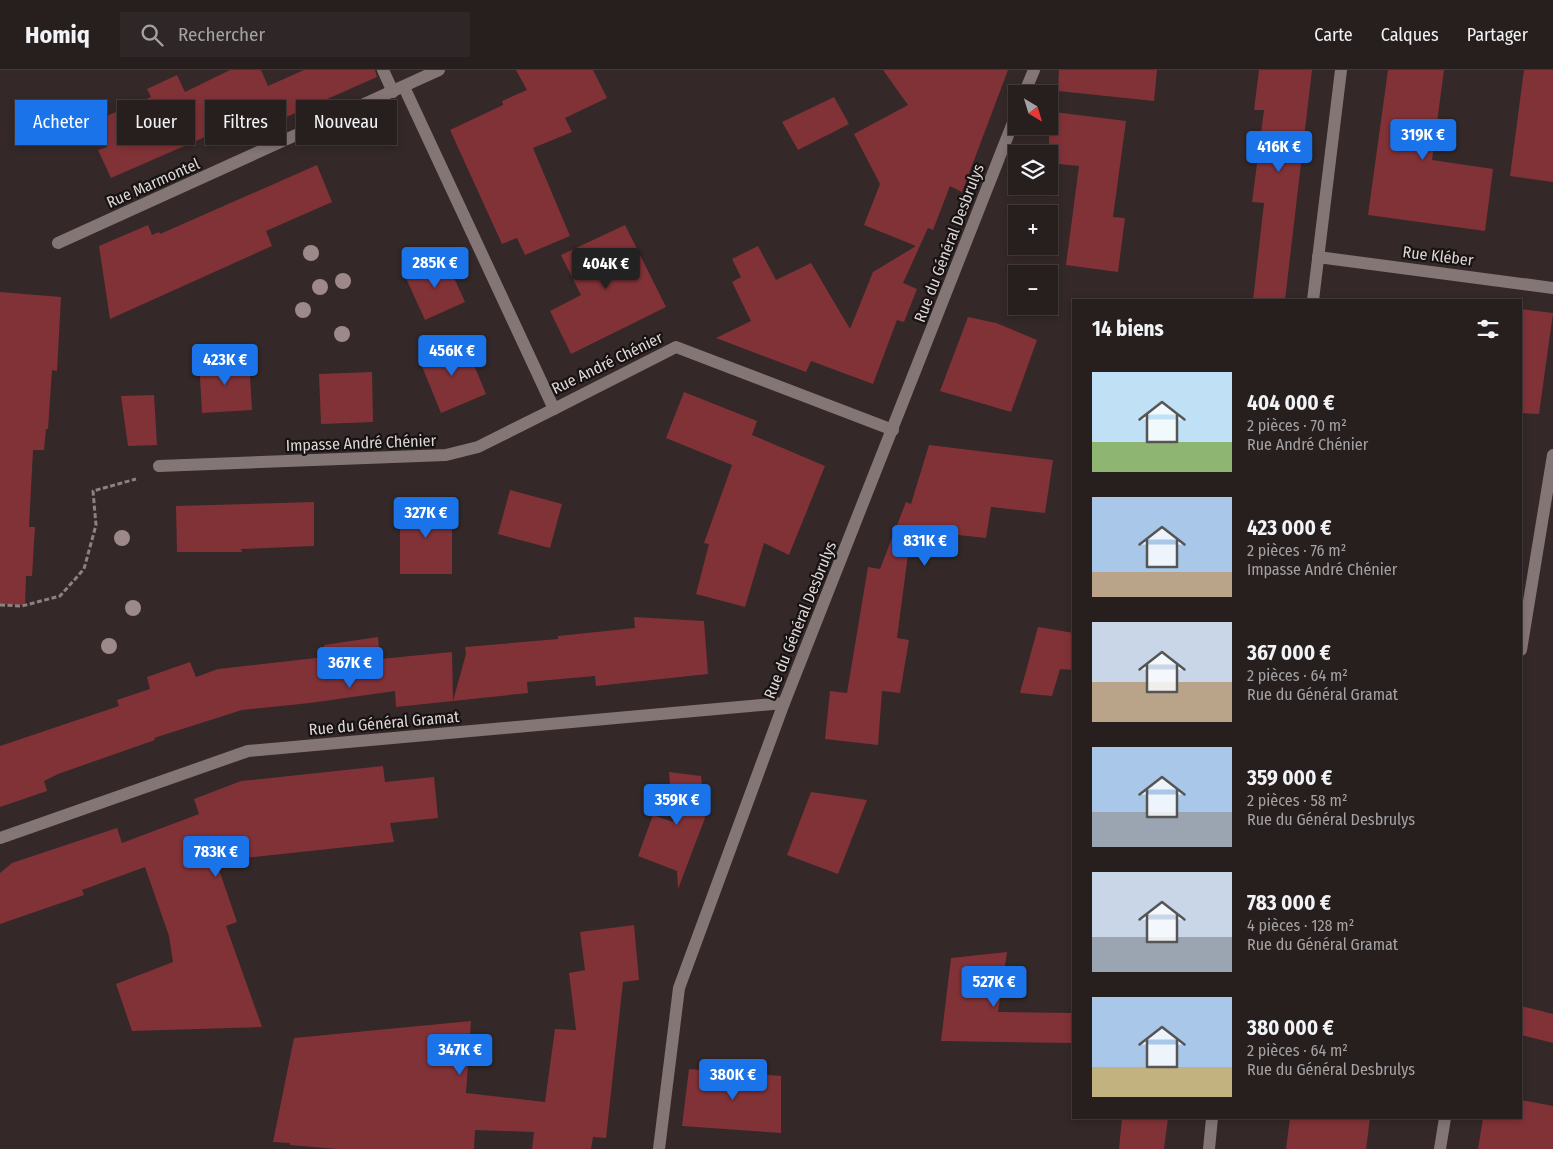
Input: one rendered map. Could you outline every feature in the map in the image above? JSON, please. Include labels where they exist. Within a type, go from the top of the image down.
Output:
[{"type":"street","name":"Rue André Chénier","points":[[383,70],[399,90],[554,409],[676,347],[893,430]]},
{"type":"street","name":"Rue Marmontel","points":[[58,243],[399,90],[439,70]]},
{"type":"street","points":[[1028,85],[1034,70]]},
{"type":"street","points":[[1313,299],[1341,70]]},
{"type":"street","name":"Rue du Général Desbrulys","points":[[659,1149],[679,988],[784,703],[1008,135]]},
{"type":"street","name":"Rue Kléber","points":[[1318,257],[1553,288]]},
{"type":"street","name":"Impasse André Chénier","points":[[159,466],[446,456],[478,447],[554,409]]},
{"type":"street","points":[[1522,644],[1553,455]]},
{"type":"street","name":"Rue du Général Gramat","points":[[0,838],[248,751],[784,703]]},
{"type":"street","points":[[1208,1149],[1212,1119]]},
{"type":"street","points":[[1440,1149],[1445,1119]]},
{"type":"path","points":[[0,605],[22,606],[60,596],[84,569],[96,525],[93,491],[137,478],[159,466]]},
{"type":"building","points":[[230,70],[261,70],[268,86],[304,70],[375,70],[377,77],[325,100],[296,100],[296,113],[286,117],[286,100],[205,100],[205,137],[195,141],[195,100],[144,100],[151,97],[147,89],[177,75],[185,92]]},
{"type":"building","points":[[516,70],[593,70],[607,98],[565,118],[572,132],[533,148],[570,236],[525,255],[517,238],[502,244],[450,130],[503,105],[502,101],[527,90]]},
{"type":"building","points":[[883,70],[1008,70],[962,192],[950,186],[933,230],[928,228],[903,283],[917,289],[904,322],[897,320],[873,384],[811,361],[806,372],[716,338],[751,321],[732,282],[741,277],[732,259],[758,246],[776,280],[811,263],[850,329],[873,272],[916,246],[864,225],[880,184],[854,134],[908,105]]},
{"type":"building","points":[[1059,70],[1157,70],[1154,101],[1058,91]]},
{"type":"building","points":[[1259,70],[1312,70],[1285,299],[1253,299],[1264,203],[1252,202],[1264,110],[1254,110]]},
{"type":"building","points":[[1388,70],[1444,70],[1432,160],[1493,169],[1485,231],[1368,215]]},
{"type":"building","points":[[1524,70],[1553,70],[1553,182],[1510,176]]},
{"type":"building","points":[[834,97],[849,124],[798,150],[782,122]]},
{"type":"building","points":[[117,112],[117,145],[187,145],[111,178],[98,150],[107,147],[107,116]]},
{"type":"building","points":[[1058,112],[1126,121],[1113,217],[1125,218],[1118,272],[1066,265],[1079,166],[1058,164],[1058,145],[1049,145],[1049,135],[1058,135]]},
{"type":"building","points":[[317,165],[332,202],[266,231],[272,246],[110,319],[99,246],[148,225],[152,235],[159,232],[160,234]]},
{"type":"building","points":[[625,225],[666,307],[571,354],[550,311],[581,295],[561,255]]},
{"type":"building","points":[[445,258],[465,302],[425,320],[405,276]]},
{"type":"building","points":[[0,292],[61,297],[57,371],[52,370],[48,429],[46,429],[44,450],[33,450],[29,527],[35,527],[32,576],[26,576],[25,605],[0,604]]},
{"type":"building","points":[[1522,309],[1553,313],[1539,414],[1522,413]]},
{"type":"building","points":[[968,317],[996,323],[1037,340],[1011,412],[940,391]]},
{"type":"building","points":[[464,341],[486,394],[441,413],[419,359]]},
{"type":"building","points":[[249,359],[252,410],[202,413],[199,361]]},
{"type":"building","points":[[372,372],[373,422],[321,424],[319,374]]},
{"type":"building","points":[[684,392],[757,421],[752,435],[825,466],[789,555],[764,543],[745,607],[696,594],[709,544],[704,543],[732,465],[666,438]]},
{"type":"building","points":[[154,395],[157,445],[128,446],[121,396]]},
{"type":"building","points":[[929,445],[1053,460],[1045,513],[991,507],[986,538],[940,533],[931,556],[909,547],[897,638],[909,640],[900,693],[882,691],[878,745],[825,739],[830,691],[847,693],[868,567],[880,569],[906,502],[911,504]]},
{"type":"building","points":[[510,490],[562,504],[550,548],[498,534]]},
{"type":"building","points":[[314,502],[314,546],[241,549],[242,552],[177,552],[176,506]]},
{"type":"building","points":[[400,504],[452,505],[452,574],[400,574]]},
{"type":"building","points":[[634,617],[704,621],[708,674],[596,686],[595,676],[527,682],[528,693],[453,701],[466,654],[465,647],[558,639],[558,636],[635,628]]},
{"type":"building","points":[[1038,627],[1072,633],[1072,670],[1060,669],[1052,696],[1020,693]]},
{"type":"building","points":[[378,637],[380,659],[452,652],[453,701],[396,707],[395,691],[242,710],[154,738],[155,740],[58,774],[44,781],[47,791],[0,807],[0,746],[119,706],[117,700],[150,689],[147,677],[190,662],[196,677],[218,669],[325,657],[324,645]]},
{"type":"building","points":[[383,766],[385,782],[434,777],[438,818],[390,823],[394,842],[216,861],[237,922],[226,926],[262,1027],[132,1031],[116,984],[173,962],[169,936],[145,867],[82,890],[84,895],[0,924],[0,873],[12,863],[117,828],[122,843],[199,814],[194,799],[241,781]]},
{"type":"building","points":[[669,772],[701,776],[705,818],[678,889],[677,871],[638,856],[653,815],[673,822]]},
{"type":"building","points":[[811,792],[867,800],[838,874],[787,855]]},
{"type":"building","points":[[634,925],[639,980],[623,982],[606,1138],[593,1137],[591,1149],[532,1149],[534,1132],[475,1130],[474,1149],[338,1149],[273,1142],[294,1038],[471,1021],[466,1093],[545,1102],[555,1029],[576,1030],[569,973],[585,970],[580,932]]},
{"type":"building","points":[[1007,952],[998,1012],[1072,1013],[1072,1043],[941,1041],[951,958]]},
{"type":"building","points":[[1522,1006],[1553,1014],[1553,1043],[1522,1035]]},
{"type":"building","points":[[689,1069],[781,1076],[781,1133],[682,1126]]},
{"type":"building","points":[[1522,1100],[1553,1106],[1553,1149],[1478,1149],[1483,1119],[1522,1119]]},
{"type":"building","points":[[1122,1119],[1168,1119],[1164,1149],[1119,1149]]},
{"type":"building","points":[[1290,1119],[1370,1119],[1366,1149],[1286,1149]]}]
